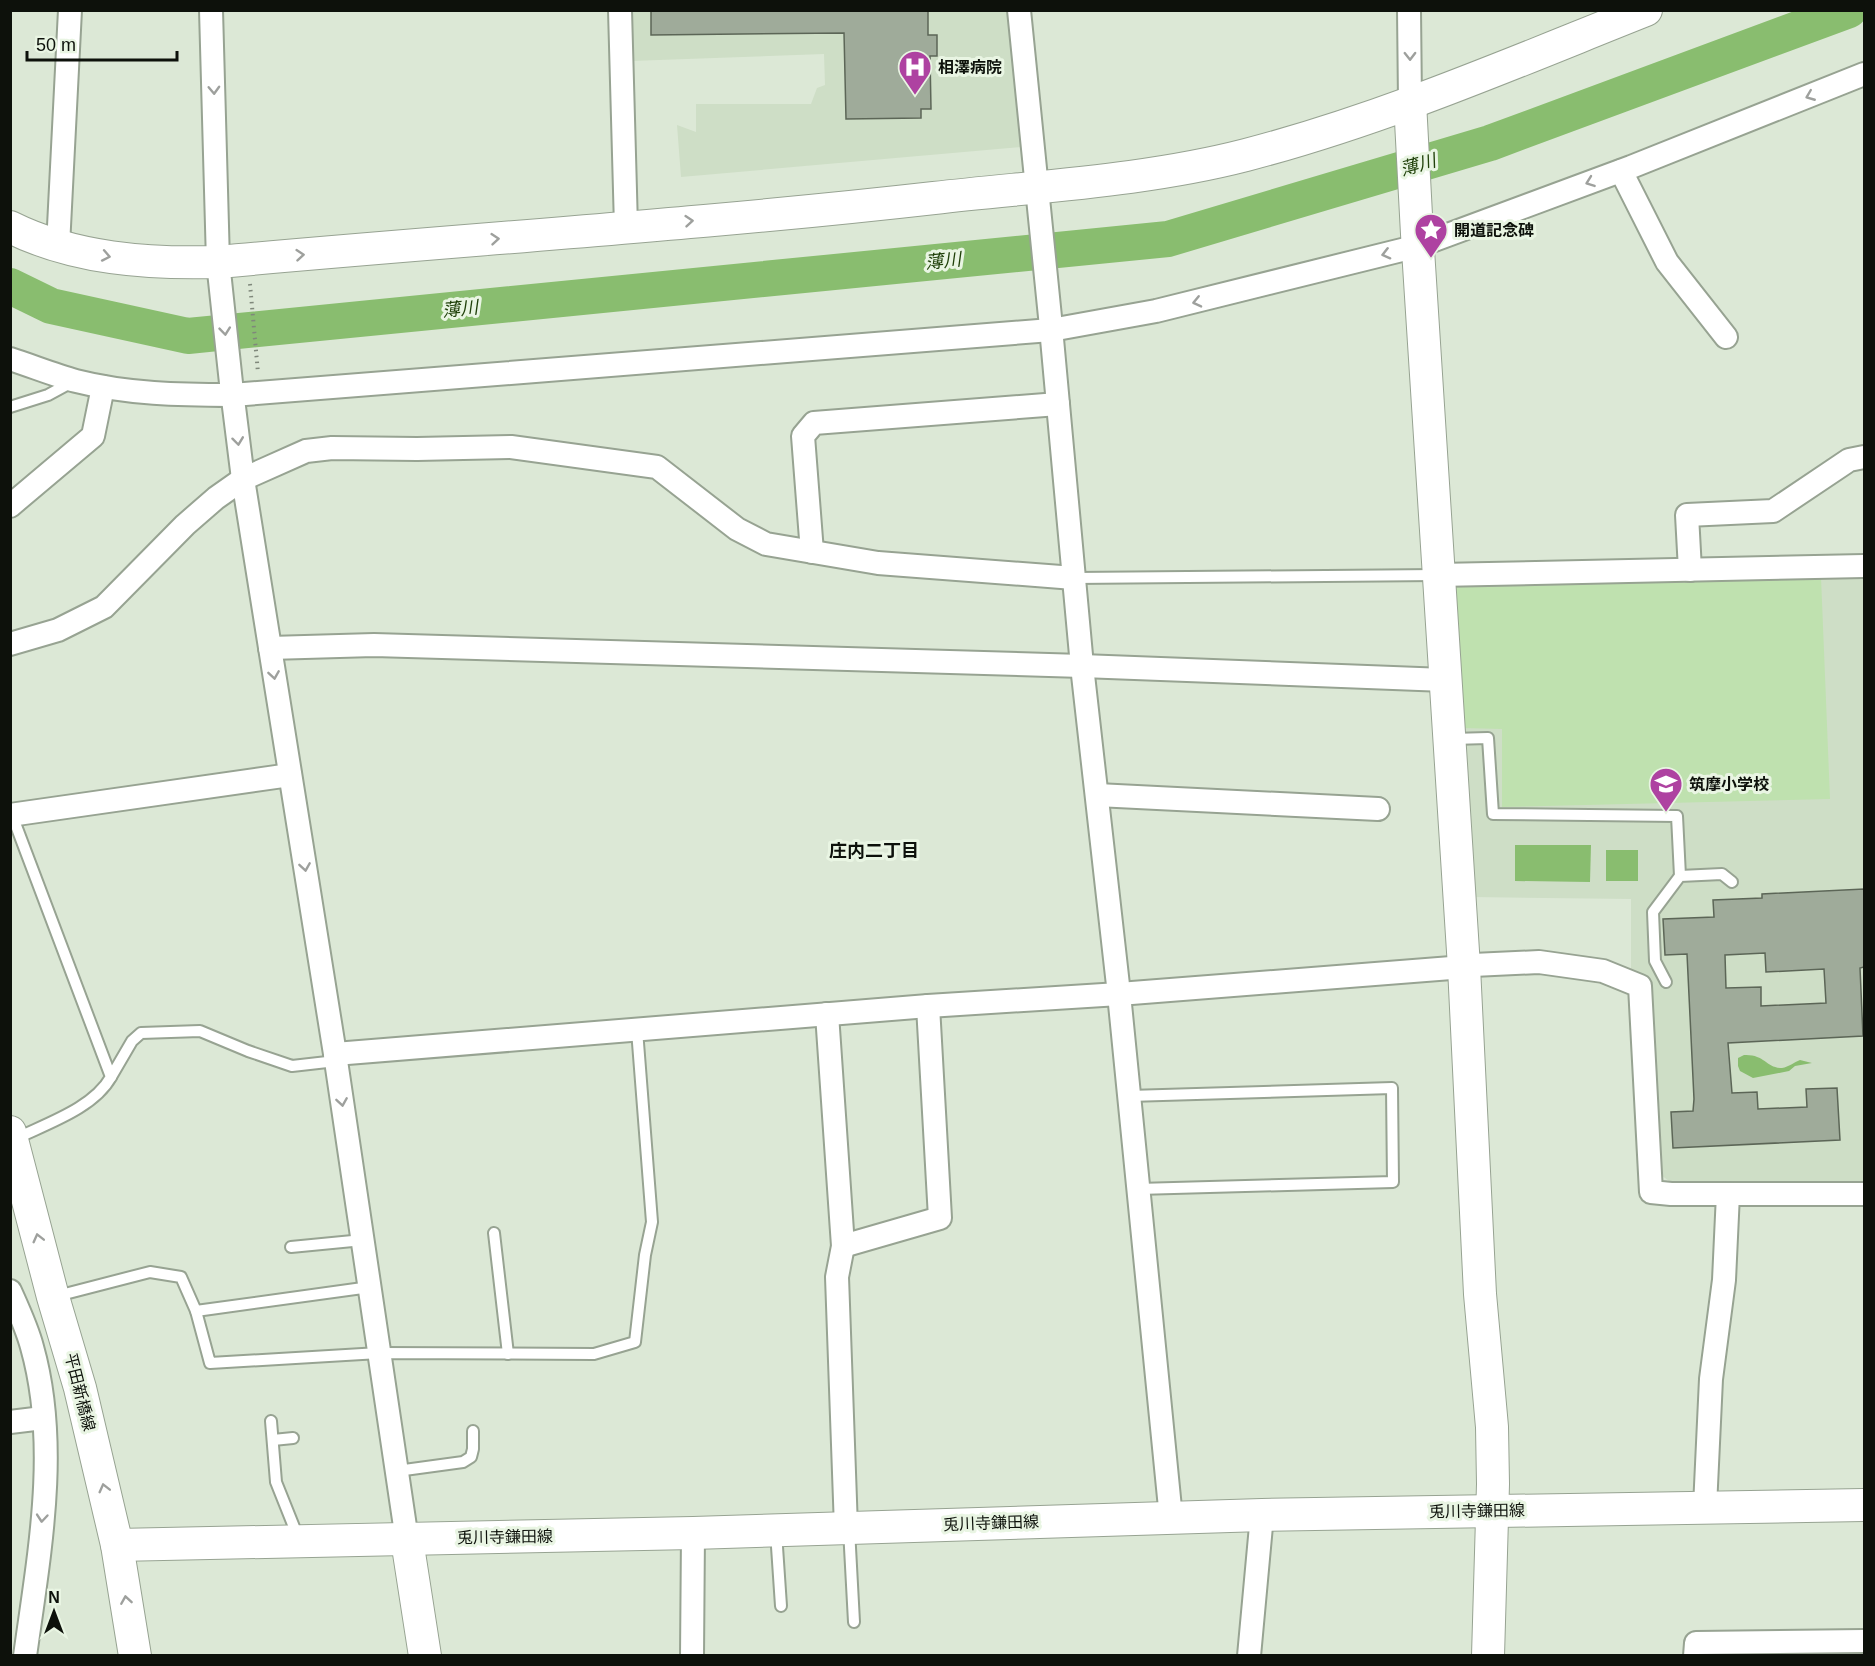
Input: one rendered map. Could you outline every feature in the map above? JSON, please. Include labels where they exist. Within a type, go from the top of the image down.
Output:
[{"type":"street","points":[[58,246],[70,10]]},
{"type":"street","points":[[212,10],[219,271],[231,389],[425,1656]]},
{"type":"street","points":[[620,10],[626,227]]},
{"type":"street","points":[[1019,10],[1051,324],[1082,666],[1119,994],[1171,1518]]},
{"type":"street","points":[[1409,10],[1417,240],[1464,967],[1480,1294],[1492,1428],[1488,1656]]},
{"type":"street","points":[[10,227],[58,246],[129,260],[177,263],[219,271],[626,227],[1038,193],[1244,155],[1411,110],[1646,10]]},
{"type":"street","points":[[10,359],[75,381],[103,387],[179,395],[1051,324],[1156,311],[1417,240],[1621,171],[1864,74]]},
{"type":"street","points":[[1621,171],[1667,262],[1726,337]]},
{"type":"street","points":[[10,506],[93,436],[103,387]]},
{"type":"street","points":[[812,552],[803,436],[814,423],[1058,404]]},
{"type":"street","points":[[10,644],[58,630],[104,607],[185,525],[216,498],[243,479],[306,451],[332,448],[511,447],[657,467],[737,530],[766,544],[879,563],[1074,578]]},
{"type":"street","points":[[1690,570],[1687,515],[1773,511],[1850,460],[1864,457]]},
{"type":"street","points":[[1438,575],[1864,566]]},
{"type":"street","points":[[270,648],[374,645],[1082,666],[1445,680]]},
{"type":"street","points":[[11,815],[290,775]]},
{"type":"street","points":[[1096,795],[1378,809]]},
{"type":"street","points":[[335,1058],[827,1014],[1119,994],[1473,965],[1539,962],[1603,971],[1640,986],[1651,1192],[1671,1194],[1864,1194]]},
{"type":"street","points":[[843,1246],[940,1218],[928,1006]]},
{"type":"street","points":[[827,1014],[843,1246],[837,1277],[848,1528]]},
{"type":"street","name":"平田新橋線","points":[[12,1136],[52,1292],[80,1388],[117,1545],[135,1656]]},
{"type":"street","points":[[1705,1507],[1711,1379],[1724,1280],[1728,1194]]},
{"type":"street","points":[[25,1656],[42,1520],[45,1467],[32,1347],[13,1296],[52,1292]]},
{"type":"street","points":[[10,1422],[40,1418]]},
{"type":"street","name":"兎川寺鎌田線","points":[[117,1545],[693,1533],[1262,1515],[1864,1505]]},
{"type":"street","points":[[1249,1656],[1262,1515]]},
{"type":"street","points":[[692,1656],[693,1533]]},
{"type":"street","points":[[1695,1656],[1696,1643],[1864,1641]]},
{"type":"lane","points":[[10,407],[48,395],[75,381]]},
{"type":"lane","points":[[1074,578],[1438,575]]},
{"type":"lane","points":[[1449,739],[1488,738],[1492,814],[1677,816],[1680,876],[1653,912],[1655,961],[1666,982]]},
{"type":"lane","points":[[11,815],[111,1077]]},
{"type":"lane","points":[[1680,876],[1722,874],[1732,882]]},
{"type":"lane","points":[[52,1292],[150,1272],[181,1277],[196,1311],[210,1363],[379,1353],[594,1354],[635,1342],[645,1255],[652,1221],[637,1030]]},
{"type":"lane","points":[[12,1136],[87,1104],[107,1085],[132,1041],[141,1033],[200,1031],[292,1066],[335,1058]]},
{"type":"lane","points":[[1129,1096],[1392,1088],[1393,1182],[1138,1189]]},
{"type":"lane","points":[[494,1233],[508,1354]]},
{"type":"lane","points":[[291,1247],[363,1240]]},
{"type":"lane","points":[[196,1311],[370,1287]]},
{"type":"lane","points":[[272,1421],[276,1482],[300,1541]]},
{"type":"lane","points":[[397,1471],[463,1462],[471,1457],[473,1431]]},
{"type":"lane","points":[[273,1440],[293,1438]]},
{"type":"lane","points":[[848,1528],[854,1622]]},
{"type":"lane","points":[[776,1530],[781,1606]]},
{"type":"path","points":[[249,275],[259,382]]},
{"type":"shaded area","name":"相澤病院","points":[[629,11],[1009,11],[1021,147],[681,177],[677,125],[696,132],[696,104],[811,104],[817,88],[825,85],[824,54],[631,61]]},
{"type":"shaded area","name":"筑摩小学校","points":[[1864,576],[1864,1186],[1681,1185],[1661,1175],[1631,971],[1631,899],[1472,897],[1454,588]]},
{"type":"shaded area","points":[[1821,577],[1830,799],[1502,807],[1502,729],[1462,728],[1454,588],[1459,582]]},
{"type":"shaded area","points":[[1515,845],[1591,845],[1590,882],[1515,881]]},
{"type":"shaded area","points":[[1606,850],[1638,850],[1638,881],[1606,881]]},
{"type":"shaded area","points":[[1744,1055],[1757,1057],[1772,1066],[1782,1068],[1800,1060],[1812,1063],[1795,1066],[1789,1071],[1753,1078],[1740,1071],[1738,1066],[1738,1058]]},
{"type":"building","points":[[651,10],[928,10],[928,35],[937,35],[937,56],[930,56],[931,109],[921,109],[921,118],[846,119],[844,33],[651,35]]},
{"type":"building","points":[[1864,889],[1864,967],[1860,968],[1863,1036],[1728,1043],[1732,1093],[1757,1092],[1758,1109],[1807,1107],[1806,1089],[1837,1088],[1840,1140],[1673,1148],[1671,1112],[1693,1111],[1694,1099],[1687,954],[1665,955],[1663,919],[1714,917],[1713,900],[1762,898],[1762,894]],"holes":[[[1765,953],[1766,972],[1824,969],[1826,1003],[1761,1006],[1761,987],[1726,988],[1725,955]]]},
{"type":"waterway","name":"薄川","points":[[10,286],[51,306],[188,336],[1168,239],[1490,143],[1849,10]]},
{"type":"place","name":"相澤病院","points":[[915,96]]},
{"type":"place","name":"開道記念碑","points":[[1431,259]]},
{"type":"place","name":"筑摩小学校","points":[[1666,813]]},
{"type":"district","name":"庄内二丁目","points":[[874,851]]}]
